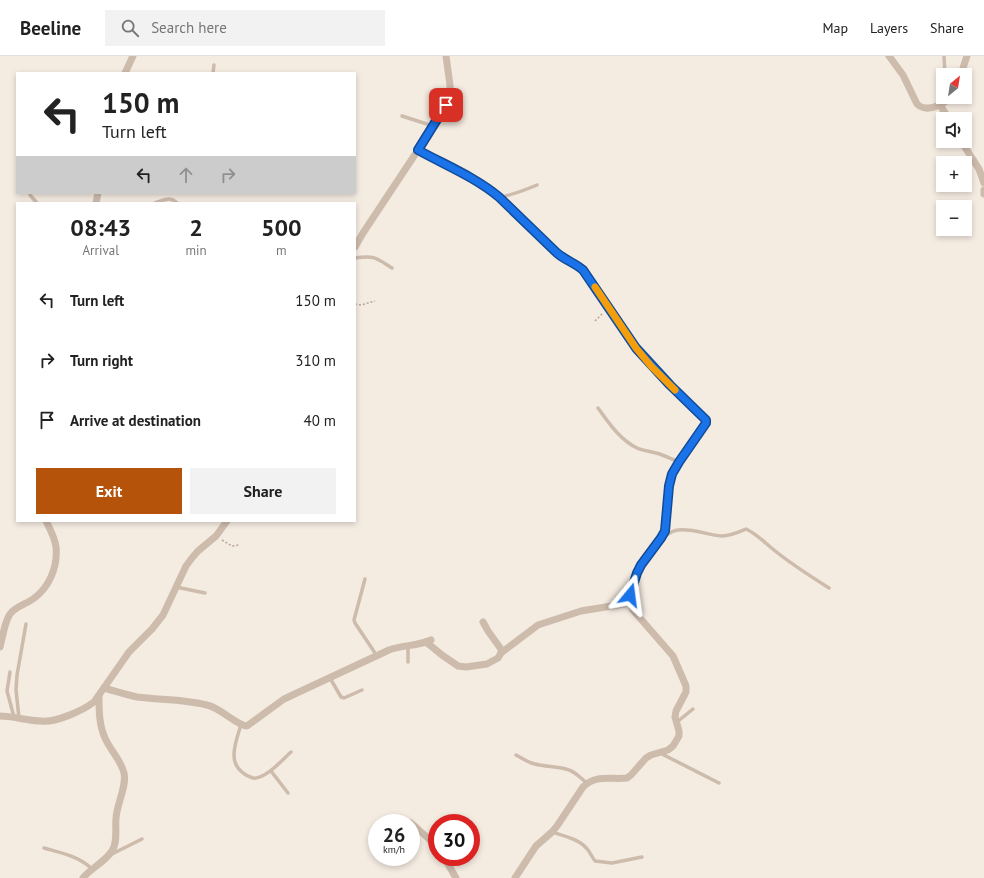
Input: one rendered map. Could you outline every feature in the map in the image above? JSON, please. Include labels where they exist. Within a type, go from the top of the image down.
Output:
[{"type":"street","points":[[125,72],[133,56]]},
{"type":"street","points":[[356,245],[446,105],[450,95],[450,85],[446,56]]},
{"type":"street","points":[[888,56],[903,75],[921,107],[926,108],[940,105],[944,112]]},
{"type":"street","points":[[963,68],[967,56]]},
{"type":"street","points":[[966,148],[979,169],[984,183]]},
{"type":"street","points":[[418,150],[472,178],[492,191],[561,257],[577,265],[583,270],[636,348],[651,366],[706,420],[706,423],[672,474],[669,486],[665,531],[641,565],[630,595],[630,603],[633,610],[673,656],[686,686],[686,692],[675,716],[679,736],[673,746],[668,750],[646,758],[627,778],[598,778],[587,783],[552,832],[536,846],[515,878]]},
{"type":"street","points":[[0,647],[6,622],[10,614],[16,608],[34,598],[42,591],[50,580],[56,564],[56,548],[53,535],[46,522]]},
{"type":"street","points":[[0,716],[16,717],[41,722],[49,721],[69,715],[87,707],[94,702],[129,652],[163,615],[186,566],[198,551],[216,536],[227,522]]},
{"type":"street","points":[[104,688],[137,697],[194,702],[209,705],[221,711],[241,725],[247,726],[284,699],[397,647],[429,641],[442,655],[458,666],[466,667],[487,664],[498,658],[502,653],[538,625],[581,611],[630,603]]},
{"type":"street","points":[[483,622],[501,649],[502,653]]},
{"type":"street","points":[[83,878],[108,856],[115,844],[116,816],[124,782],[124,774],[121,765],[105,739],[101,729],[99,696]]},
{"type":"street","points":[[420,831],[428,838]]},
{"type":"street","points":[[449,866],[456,878]]},
{"type":"lane","points":[[944,56],[945,68]]},
{"type":"lane","points":[[213,72],[214,65]]},
{"type":"lane","points":[[402,116],[433,126]]},
{"type":"lane","points":[[499,197],[516,193],[537,185]]},
{"type":"lane","points":[[30,195],[37,202]]},
{"type":"lane","points":[[158,202],[169,198],[176,202]]},
{"type":"lane","points":[[356,258],[367,256],[374,257],[392,268]]},
{"type":"lane","points":[[598,408],[623,438],[637,448],[654,452],[679,462]]},
{"type":"lane","points":[[661,538],[677,530],[723,536],[746,529],[802,571],[829,588]]},
{"type":"lane","points":[[365,579],[354,620],[377,656]]},
{"type":"lane","points":[[176,587],[205,593]]},
{"type":"lane","points":[[16,717],[17,676],[22,640],[26,624]]},
{"type":"lane","points":[[408,646],[408,662]]},
{"type":"lane","points":[[10,672],[7,691],[16,717]]},
{"type":"lane","points":[[330,678],[341,697],[344,698],[362,690]]},
{"type":"lane","points":[[677,722],[693,709]]},
{"type":"lane","points":[[241,725],[235,745],[234,756],[236,765],[242,772],[253,778],[260,777],[271,771],[291,752]]},
{"type":"lane","points":[[659,752],[719,783]]},
{"type":"lane","points":[[516,755],[527,762],[536,765],[569,770],[574,772],[587,783]]},
{"type":"lane","points":[[271,771],[288,793]]},
{"type":"lane","points":[[552,832],[581,843],[588,850],[595,861],[612,863],[642,857]]},
{"type":"lane","points":[[108,856],[142,839]]},
{"type":"lane","points":[[44,848],[73,856],[83,861],[92,869]]},
{"type":"path","points":[[356,304],[361,305],[374,301]]},
{"type":"path","points":[[595,321],[608,307]]},
{"type":"path","points":[[216,536],[232,546],[239,545]]},
{"type":"slow traffic","points":[[595,287],[636,348],[651,366],[675,390]]},
{"type":"route","points":[[446,105],[418,150],[492,191],[561,257],[577,265],[583,270],[636,348],[651,366],[706,420],[706,423],[672,474],[669,486],[665,531],[641,565],[630,595]]}]
